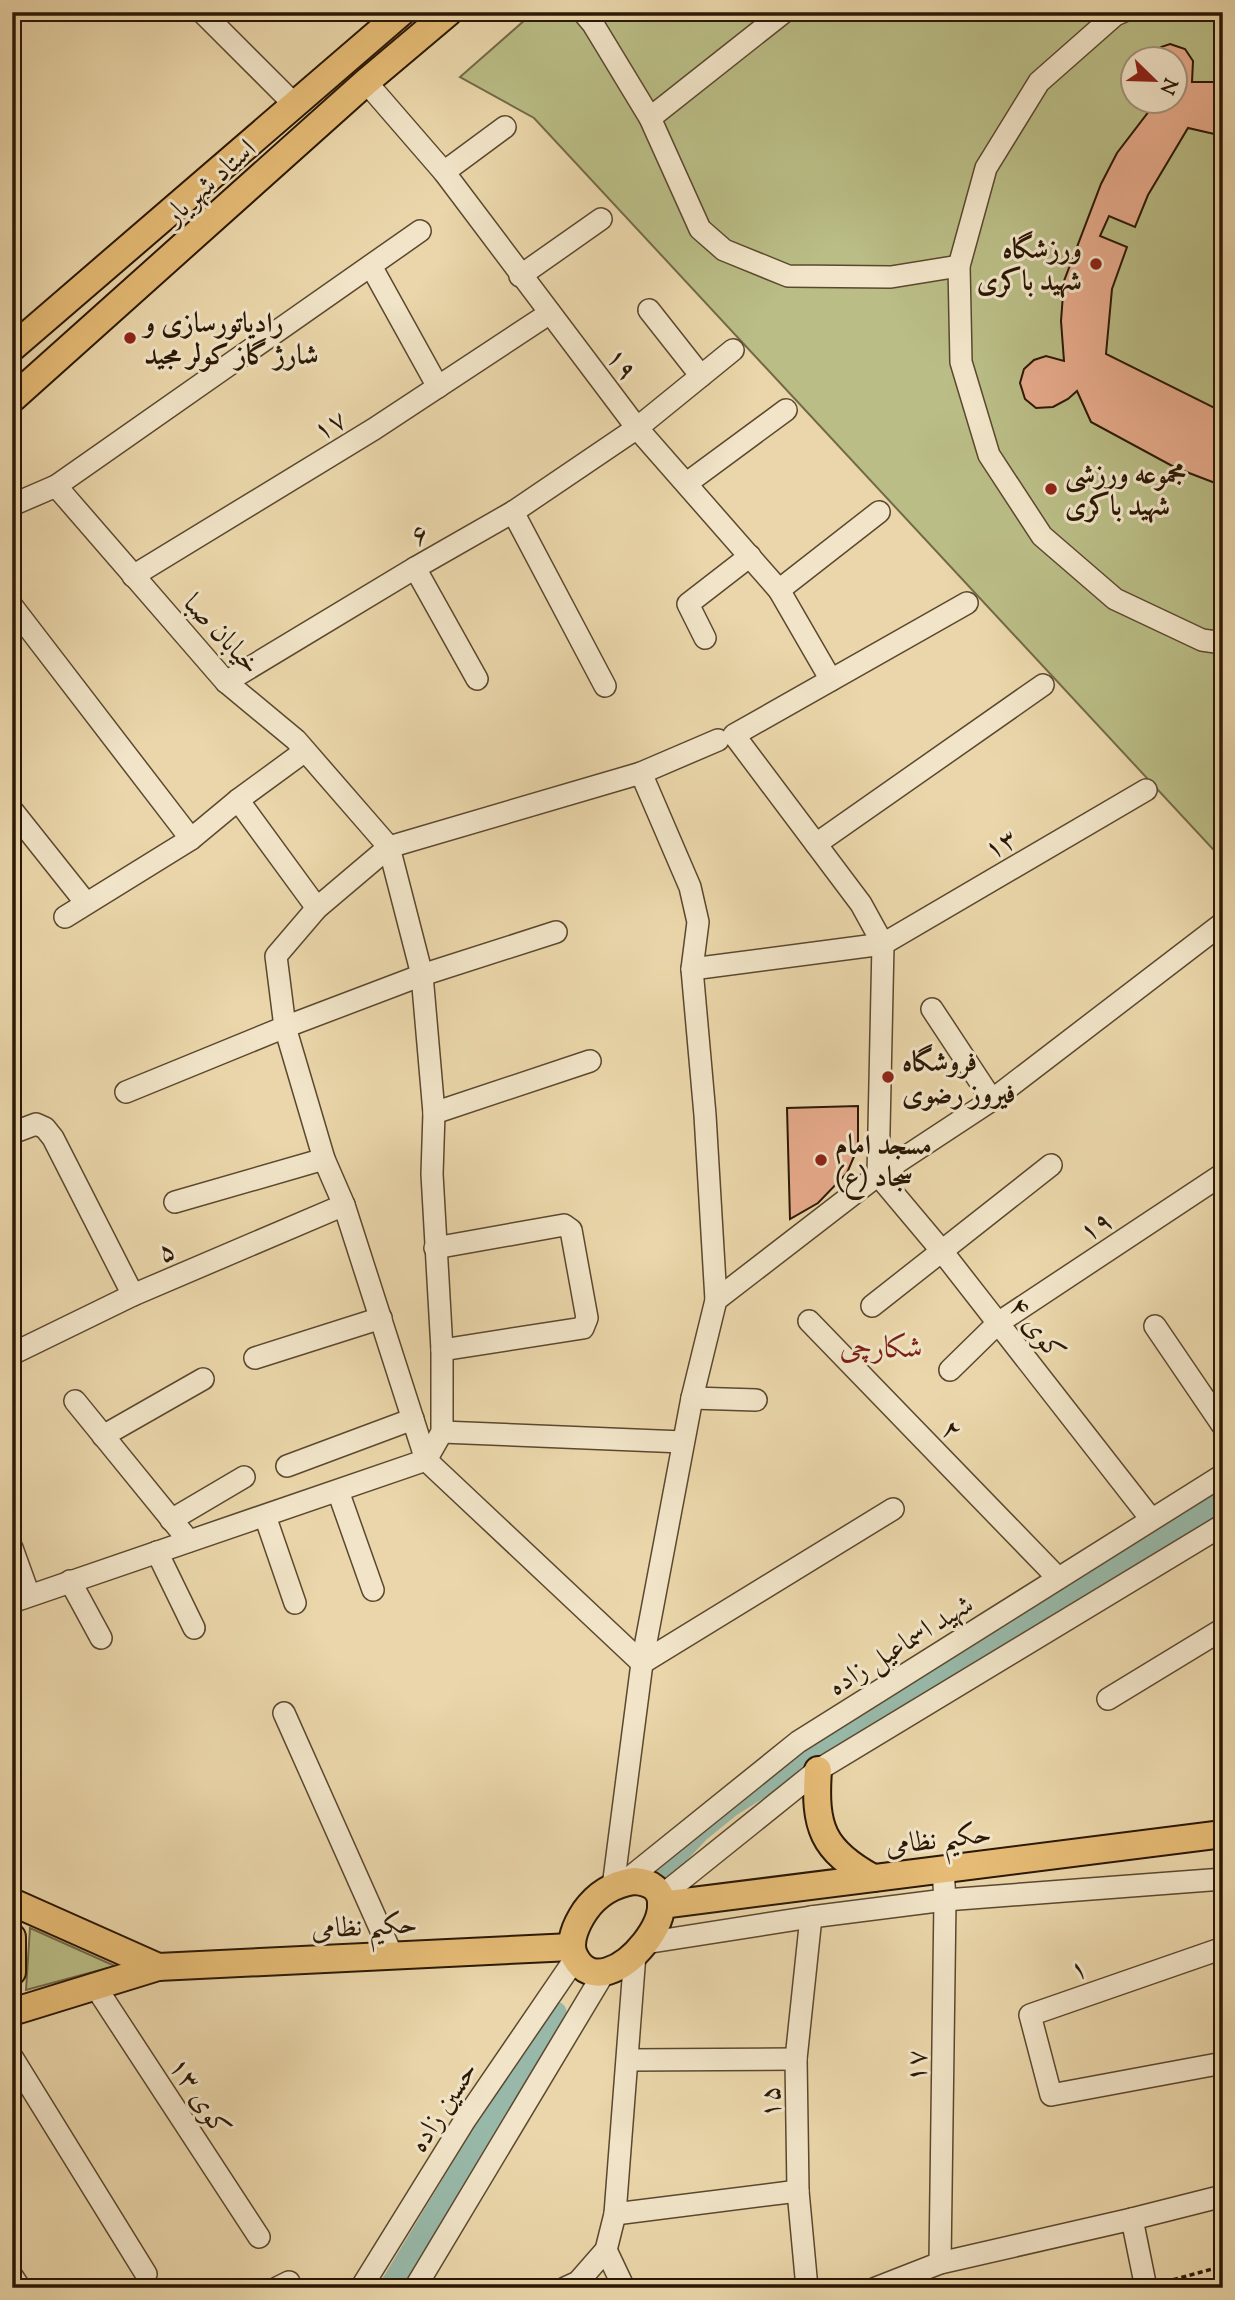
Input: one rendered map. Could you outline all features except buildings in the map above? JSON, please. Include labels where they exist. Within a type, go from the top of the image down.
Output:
[{"type":"main road","name":"استاد شهریار","points":[[12,348],[402,12]]},
{"type":"main road","name":"استاد شهریار","points":[[12,399],[366,82],[449,12]]},
{"type":"main road","points":[[818,1770],[816,1800],[820,1823],[830,1844],[847,1864],[873,1878]]},
{"type":"main road","name":"حکیم نظامی","points":[[660,1901],[873,1878],[1223,1834]]},
{"type":"main road","points":[[641,1881],[654,1888],[660,1901],[658,1924],[640,1948],[613,1969],[590,1970],[574,1953],[576,1926],[586,1910],[595,1899],[618,1885],[641,1881]]},
{"type":"main road","name":"حکیم نظامی","points":[[12,1902],[158,1967]]},
{"type":"main road","points":[[12,1937],[12,1972]]},
{"type":"main road","name":"حکیم نظامی","points":[[12,2012],[158,1967],[392,1955],[574,1953]]},
{"type":"street","points":[[202,12],[295,105]]},
{"type":"street","points":[[650,118],[784,12]]},
{"type":"street","points":[[1122,12],[1115,15],[1039,82],[986,168],[959,265],[961,362],[989,455],[1042,536],[1115,599],[1202,640],[1223,643]]},
{"type":"street","points":[[594,16],[650,118],[700,229],[724,250],[788,276],[891,277],[959,265]]},
{"type":"street","name":"۱۹","points":[[366,82],[444,172],[637,428],[779,590],[831,680]]},
{"type":"street","points":[[444,172],[505,127]]},
{"type":"street","points":[[520,276],[601,219]]},
{"type":"street","points":[[12,505],[56,486],[420,231]]},
{"type":"street","points":[[371,266],[438,387]]},
{"type":"street","points":[[649,310],[701,376]]},
{"type":"street","name":"۱۷","points":[[133,576],[374,429],[550,313]]},
{"type":"street","name":"۶","points":[[226,682],[513,512],[637,428],[733,350]]},
{"type":"street","points":[[687,483],[786,410]]},
{"type":"street","name":"خیابان صبا","points":[[56,486],[226,682],[296,740],[389,846]]},
{"type":"street","points":[[513,512],[605,686]]},
{"type":"street","points":[[779,590],[879,512]]},
{"type":"street","points":[[705,638],[688,604],[750,556]]},
{"type":"street","points":[[415,568],[477,679]]},
{"type":"street","points":[[878,1175],[883,944],[861,904],[734,735],[967,603]]},
{"type":"street","points":[[12,606],[191,839]]},
{"type":"street","points":[[816,844],[1043,685]]},
{"type":"street","points":[[642,1662],[426,1460],[344,1205],[324,1158],[285,1027],[275,956],[317,908],[389,846],[641,773],[718,740]]},
{"type":"street","points":[[65,917],[191,839],[238,800],[305,751]]},
{"type":"street","points":[[618,1885],[642,1662],[683,1442],[716,1300],[705,1115],[692,969],[698,922],[690,887],[641,773]]},
{"type":"street","name":"۱۳","points":[[883,944],[1146,790]]},
{"type":"street","points":[[238,800],[317,908]]},
{"type":"street","points":[[12,810],[86,903]]},
{"type":"street","points":[[12,1548],[20,1599],[426,1460],[442,1432],[442,1350],[432,1174],[434,1113],[422,975],[389,846]]},
{"type":"street","points":[[716,1300],[878,1175],[992,1100],[1223,923]]},
{"type":"street","points":[[126,1092],[422,975],[556,932]]},
{"type":"street","points":[[692,969],[883,944]]},
{"type":"street","points":[[932,1009],[992,1100]]},
{"type":"street","points":[[434,1113],[590,1062]]},
{"type":"street","points":[[12,1133],[36,1124],[45,1128],[133,1295]]},
{"type":"street","points":[[175,1202],[324,1158]]},
{"type":"street","points":[[872,1306],[1051,1165]]},
{"type":"street","name":"۱۹","points":[[950,1370],[998,1322],[1223,1174]]},
{"type":"street","name":"کوی ۴","points":[[878,1175],[941,1250],[1151,1519]]},
{"type":"street","name":"۵","points":[[12,1354],[133,1295],[344,1205]]},
{"type":"street","points":[[435,1248],[564,1225],[571,1230],[587,1318],[583,1328],[442,1350]]},
{"type":"street","points":[[255,1358],[381,1318]]},
{"type":"street","name":"۲","points":[[809,1321],[1057,1577]]},
{"type":"street","points":[[1155,1326],[1223,1426]]},
{"type":"street","points":[[103,1436],[203,1379]]},
{"type":"street","points":[[692,1398],[756,1400]]},
{"type":"street","points":[[75,1401],[189,1541]]},
{"type":"street","points":[[287,1466],[412,1419]]},
{"type":"street","points":[[442,1432],[683,1442]]},
{"type":"street","name":"شهید اسماعیل زاده","points":[[618,1885],[798,1742],[1223,1475]]},
{"type":"street","points":[[171,1520],[244,1477]]},
{"type":"street","points":[[338,1491],[373,1590]]},
{"type":"street","points":[[642,1662],[893,1509]]},
{"type":"street","points":[[265,1516],[295,1603]]},
{"type":"street","points":[[660,1901],[818,1770],[1223,1525]]},
{"type":"street","points":[[157,1552],[194,1628]]},
{"type":"street","points":[[71,1581],[101,1638]]},
{"type":"street","points":[[1108,1699],[1223,1629]]},
{"type":"street","points":[[284,1713],[392,1955]]},
{"type":"street","name":"۱۷","points":[[940,2263],[945,1900],[943,1869]]},
{"type":"street","points":[[574,2286],[606,2250],[615,2214],[640,1948],[811,1917],[945,1900],[1223,1879]]},
{"type":"street","name":"۱۵","points":[[807,2288],[798,2191],[796,2059],[811,1917]]},
{"type":"street","name":"۱","points":[[1223,1948],[1030,2015],[1051,2095],[1223,2063]]},
{"type":"street","name":"حسین زاده","points":[[361,2288],[465,2120],[574,1953]]},
{"type":"street","points":[[415,2288],[605,1971]]},
{"type":"street","name":"کوی ۱۳","points":[[95,1986],[259,2237]]},
{"type":"street","points":[[12,2057],[146,2274]]},
{"type":"street","points":[[628,2060],[796,2059]]},
{"type":"street","points":[[615,2214],[798,2191]]},
{"type":"street","points":[[876,2288],[940,2263],[1223,2196]]},
{"type":"street","points":[[1132,2219],[1146,2287]]},
{"type":"street","points":[[606,2250],[624,2288]]},
{"type":"street","points":[[12,2276],[20,2288]]},
{"type":"street","points":[[277,2288],[289,2282],[292,2288]]},
{"type":"path","points":[[1146,2287],[1223,2266]]},
{"type":"green space","name":"مجموعه ورزشی شهید باکری","points":[[534,12],[1223,12],[1223,860],[534,118],[460,77]]},
{"type":"green space","points":[[30,1928],[115,1966],[26,1990]]},
{"type":"waterway","points":[[655,1879],[699,1832],[731,1806],[1223,1501]]},
{"type":"waterway","points":[[389,2288],[556,2012]]},
{"type":"place","name":"ورزشگاه شهید باکری","points":[[1096,264]]},
{"type":"place","name":"رادیاتورسازی و شارژ گاز کولر مجید","points":[[130,338]]},
{"type":"place","name":"مجموعه ورزشی شهید باکری","points":[[1051,489]]},
{"type":"place","name":"فروشگاه فیروز رضوی","points":[[888,1077]]},
{"type":"place","name":"مسجد امام سجاد (ع)","points":[[821,1160]]},
{"type":"district","name":"شکارچی","points":[[881,1347]]}]
